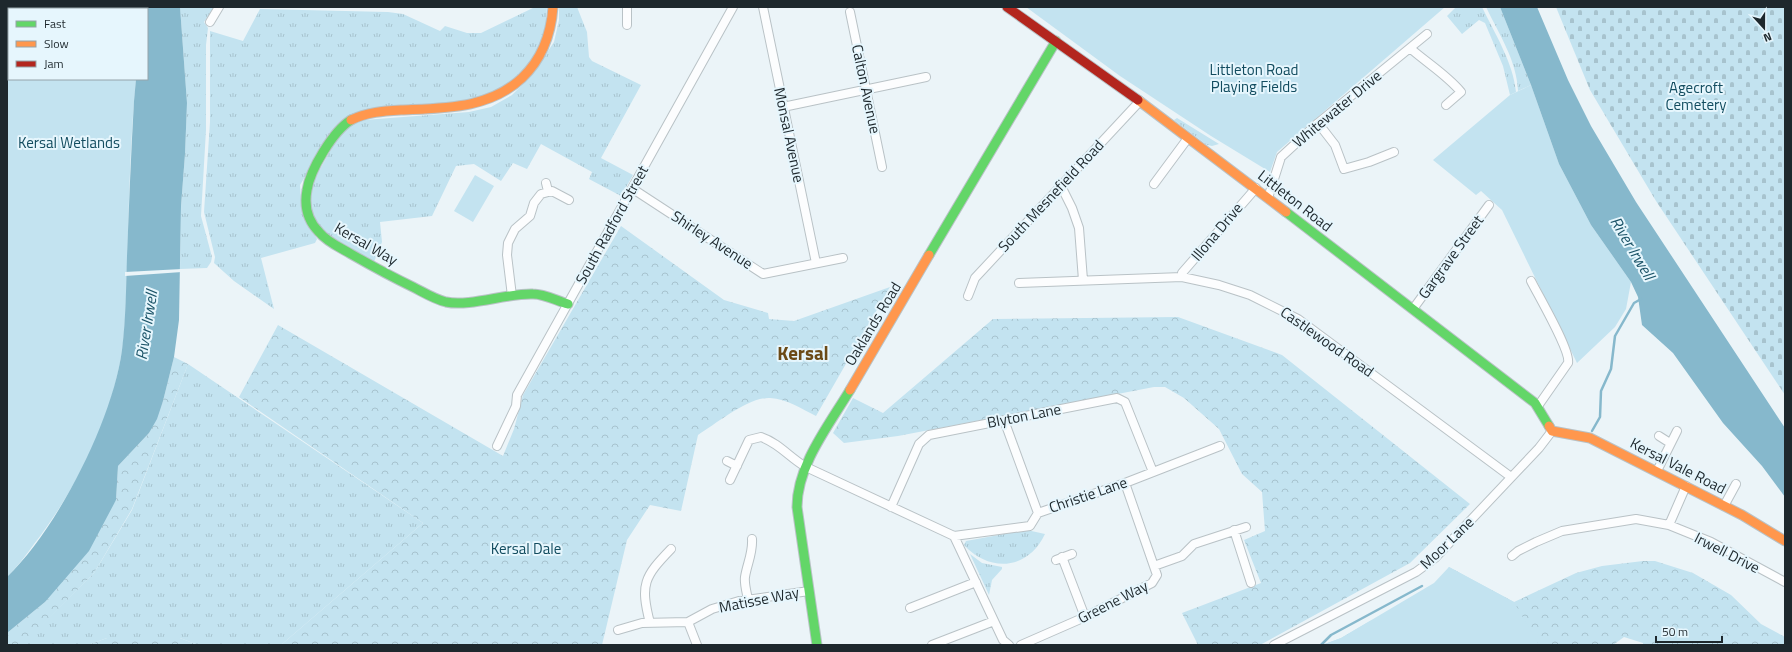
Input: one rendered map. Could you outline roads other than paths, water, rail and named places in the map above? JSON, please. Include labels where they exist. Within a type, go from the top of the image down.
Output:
[{"type":"street","points":[[210,22],[219,7]]},
{"type":"street","name":"Kersal Way","points":[[553,7],[552,24],[545,45],[535,64],[520,81],[501,95],[477,103],[453,107],[372,112],[351,120],[340,127],[317,165],[308,185],[305,206],[309,218],[320,234],[363,260],[431,297],[446,302],[534,294],[568,304]]},
{"type":"street","points":[[626,25],[627,7]]},
{"type":"street","name":"South Radford Street","points":[[497,446],[516,406],[517,395],[733,7]]},
{"type":"street","name":"Monsal Avenue","points":[[763,7],[816,263]]},
{"type":"street","name":"Littleton Road","points":[[1007,7],[1140,101],[1256,188],[1538,406],[1552,431]]},
{"type":"street","name":"Calton Avenue","points":[[850,12],[882,167]]},
{"type":"street","name":"Whitewater Drive","points":[[1268,198],[1281,157],[1318,123],[1426,34]]},
{"type":"street","name":"Oaklands Road","points":[[818,645],[797,507],[799,486],[806,467],[838,410],[1056,41]]},
{"type":"street","points":[[1410,48],[1432,67],[1452,81],[1461,92],[1446,105]]},
{"type":"street","points":[[784,106],[926,77]]},
{"type":"street","name":"South Mesnefield Road","points":[[968,296],[975,278],[1140,101]]},
{"type":"street","points":[[1318,123],[1335,145],[1344,169],[1369,162],[1394,152]]},
{"type":"street","points":[[1154,184],[1188,138]]},
{"type":"street","points":[[1061,186],[1072,208],[1079,228],[1083,280]]},
{"type":"street","points":[[512,296],[507,255],[510,238],[515,229],[530,216],[534,204],[547,187],[569,200]]},
{"type":"street","name":"Illona Drive","points":[[1182,277],[1182,273],[1256,188]]},
{"type":"street","name":"Shirley Avenue","points":[[633,189],[763,274],[843,258]]},
{"type":"street","name":"Gargrave Street","points":[[1412,308],[1489,204]]},
{"type":"street","name":"Castlewood Road","points":[[1019,283],[1182,277],[1219,285],[1250,295],[1298,318],[1511,477]]},
{"type":"street","points":[[1531,281],[1569,360],[1538,406]]},
{"type":"street","name":"Blyton Lane","points":[[891,507],[919,444],[929,435],[1117,398],[1125,402],[1153,472]]},
{"type":"street","points":[[1004,420],[1038,512]]},
{"type":"street","name":"Moor Lane","points":[[1274,645],[1416,572],[1435,558],[1540,448],[1552,431]]},
{"type":"street","name":"Kersal Vale Road","points":[[1552,431],[1590,438],[1724,506],[1785,541]]},
{"type":"street","points":[[1657,471],[1677,431]]},
{"type":"street","points":[[1659,436],[1670,443]]},
{"type":"street","points":[[730,480],[749,440],[761,437],[780,446],[794,460],[806,467],[954,536],[1003,640],[1009,645]]},
{"type":"street","name":"Christie Lane","points":[[954,536],[1030,526],[1038,512],[1125,483],[1220,446]]},
{"type":"street","points":[[727,461],[737,466]]},
{"type":"street","name":"Greene Way","points":[[1021,645],[1085,617],[1152,583],[1157,575],[1125,483]]},
{"type":"street","points":[[1724,506],[1736,484]]},
{"type":"street","points":[[1669,525],[1686,486]]},
{"type":"street","name":"Irwell Drive","points":[[1512,556],[1518,551],[1562,531],[1636,519],[1669,525],[1711,542],[1785,582]]},
{"type":"street","points":[[1154,566],[1182,556],[1194,544],[1246,527]]},
{"type":"street","points":[[1234,530],[1251,583]]},
{"type":"street","points":[[748,600],[745,580],[748,561],[753,551],[752,539]]},
{"type":"street","points":[[650,623],[645,601],[645,584],[652,569],[671,549]]},
{"type":"street","points":[[1072,554],[1059,558],[1085,617]]},
{"type":"street","points":[[910,608],[976,582]]},
{"type":"street","name":"Matisse Way","points":[[618,630],[642,623],[688,622],[712,609],[748,600],[809,591]]},
{"type":"street","points":[[932,645],[994,621]]},
{"type":"street","points":[[688,622],[697,645]]},
{"type":"water","name":"River Irwell","points":[[180,7],[187,103],[181,206],[179,320],[174,357],[157,419],[149,433],[118,466],[116,500],[89,551],[45,602],[7,633],[7,577],[26,556],[45,531],[63,502],[95,439],[117,378],[122,350],[126,303],[131,159],[136,80],[148,80],[148,8],[136,8]]},
{"type":"water","name":"River Irwell","points":[[1500,7],[1537,7],[1568,80],[1591,126],[1636,202],[1785,428],[1785,497],[1762,466],[1723,423],[1673,353],[1642,325],[1638,297],[1631,282],[1591,225],[1559,164],[1531,85]]},
{"type":"waterway","points":[[1592,431],[1600,417],[1601,391],[1611,369],[1615,336],[1634,303],[1641,299]]},
{"type":"waterway","points":[[1321,645],[1331,635],[1422,586]]},
{"type":"district","name":"Kersal","points":[[803,353]]},
{"type":"park label","name":"Littleton Road Playing Fields","points":[[1254,78]]},
{"type":"park label","name":"Agecroft Cemetery","points":[[1696,96]]},
{"type":"park label","name":"Kersal Wetlands","points":[[69,143]]},
{"type":"park label","name":"Kersal Dale","points":[[526,549]]}]
